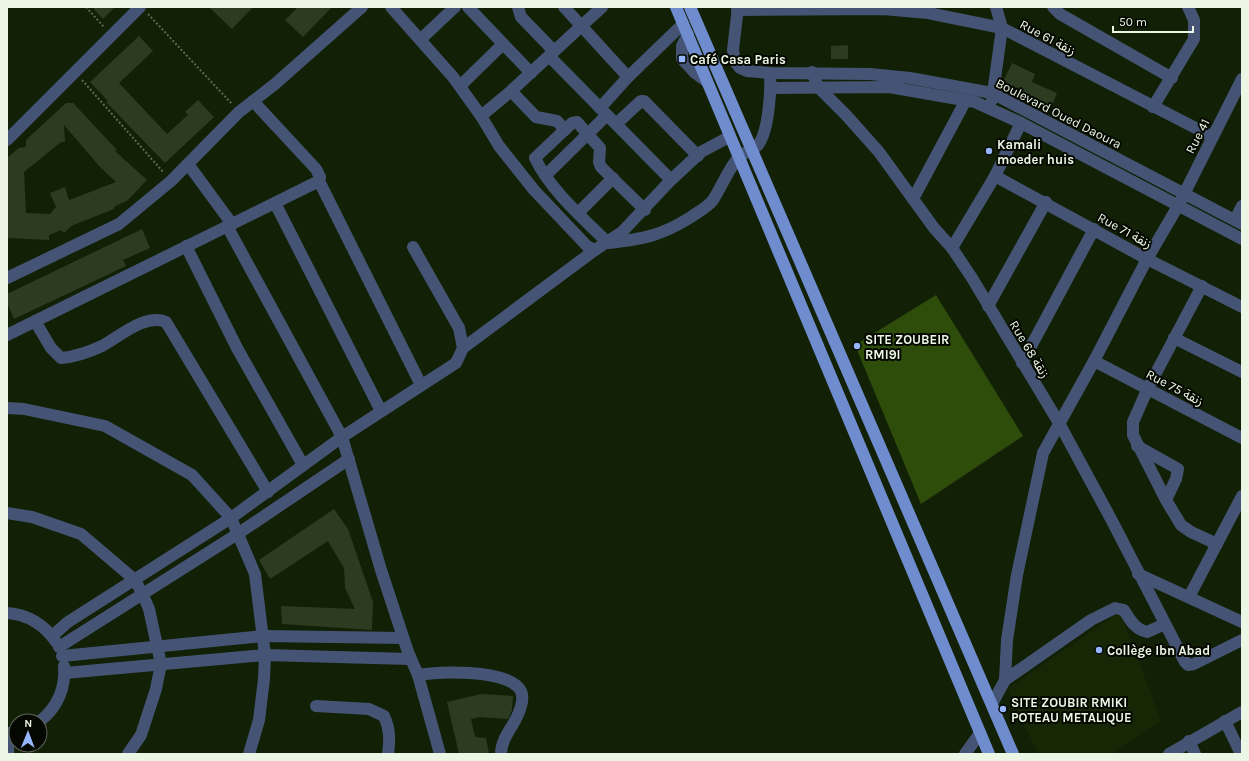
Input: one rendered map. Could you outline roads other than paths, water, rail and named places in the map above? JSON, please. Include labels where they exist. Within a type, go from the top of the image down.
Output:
[{"type":"main road","points":[[690,7],[1013,754]]},
{"type":"main road","points":[[674,8],[686,29],[729,137],[989,754]]},
{"type":"street","points":[[7,278],[119,224],[171,181],[239,112],[362,7]]},
{"type":"street","points":[[391,7],[421,39],[460,86],[481,116],[499,146],[545,202],[587,246],[595,250]]},
{"type":"street","points":[[421,39],[455,7]]},
{"type":"street","points":[[468,7],[531,73]]},
{"type":"street","points":[[518,7],[521,17],[551,54],[616,124],[671,180]]},
{"type":"street","points":[[564,7],[628,77]]},
{"type":"street","points":[[481,116],[531,73],[602,7]]},
{"type":"street","points":[[991,108],[1002,28],[996,7]]},
{"type":"street","points":[[1053,7],[1060,14],[1172,78]]},
{"type":"street","points":[[1153,107],[1172,78],[1194,39],[1194,20],[1188,7]]},
{"type":"street","name":"Rue 61 زنقة","points":[[737,9],[883,9],[928,14],[1002,28],[1212,137]]},
{"type":"street","name":"Boulevard Oued Daoura","points":[[737,9],[733,50],[735,62],[740,68],[747,71],[770,73],[812,72],[870,74],[910,78],[992,94],[1185,193],[1238,222]]},
{"type":"street","points":[[7,140],[112,36],[144,10]]},
{"type":"street","points":[[546,175],[589,135],[628,77],[686,29]]},
{"type":"street","points":[[460,86],[504,44]]},
{"type":"street","name":"Rue 68 زنقة","points":[[812,72],[818,87],[846,115],[879,152],[913,199],[952,248],[1059,423],[1138,574],[1188,665],[1194,664],[1242,640]]},
{"type":"street","points":[[608,243],[657,236],[692,217],[712,202],[738,158],[759,144],[763,135],[771,88],[770,73]]},
{"type":"street","name":"Rue 41","points":[[1005,680],[1007,640],[1017,575],[1043,453],[1094,361],[1147,259],[1185,193],[1242,79]]},
{"type":"street","name":"Boulevard Oued Daoura","points":[[771,88],[889,87],[966,100],[991,108],[1021,122],[1242,239]]},
{"type":"street","points":[[511,91],[536,117],[557,121],[565,130]]},
{"type":"street","points":[[913,199],[966,100]]},
{"type":"street","points":[[253,101],[316,169],[320,177],[318,181],[421,385]]},
{"type":"street","points":[[616,124],[641,101],[644,101],[698,156]]},
{"type":"street","points":[[608,243],[578,213],[559,191],[535,158],[574,122],[589,135],[600,148],[599,162],[601,167],[645,210]]},
{"type":"street","points":[[952,248],[995,176],[1021,122]]},
{"type":"street","points":[[52,636],[68,622],[231,518],[342,437],[456,363],[463,348],[595,250],[608,243],[622,232],[645,210],[671,180],[698,156],[729,137]]},
{"type":"street","points":[[188,164],[229,225],[342,437],[403,638],[410,659],[418,675],[440,754]]},
{"type":"street","name":"Rue 71 زنقة","points":[[995,176],[1046,202],[1147,259],[1242,307]]},
{"type":"street","points":[[578,213],[613,178]]},
{"type":"street","points":[[7,335],[318,181]]},
{"type":"street","points":[[545,202],[559,191]]},
{"type":"street","points":[[988,306],[1046,202]]},
{"type":"street","points":[[275,203],[381,411]]},
{"type":"street","points":[[1238,222],[1242,206]]},
{"type":"street","points":[[1022,363],[1094,229]]},
{"type":"street","points":[[186,246],[237,348],[303,465]]},
{"type":"street","points":[[413,248],[459,328],[463,348]]},
{"type":"street","points":[[1202,286],[1148,388],[1132,422],[1133,434],[1138,446],[1166,500],[1181,525],[1191,532],[1217,544]]},
{"type":"street","points":[[35,321],[51,348],[61,358],[69,358],[100,347],[147,321],[160,319],[166,322],[268,492]]},
{"type":"street","points":[[1174,338],[1242,372]]},
{"type":"street","name":"Rue 75 زنقة","points":[[1094,361],[1242,438]]},
{"type":"street","points":[[7,408],[24,409],[105,426],[192,475],[231,518],[255,574],[265,655],[264,679],[258,720],[249,754]]},
{"type":"street","points":[[1138,446],[1178,468],[1176,479],[1166,500]]},
{"type":"street","points":[[60,652],[143,595],[239,534],[348,459]]},
{"type":"street","points":[[1189,597],[1242,496]]},
{"type":"street","points":[[7,513],[32,517],[81,534],[135,580],[143,595],[158,645],[161,664],[156,689],[140,735],[128,754]]},
{"type":"street","points":[[1138,574],[1242,622]]},
{"type":"street","points":[[992,704],[1005,680],[1091,620],[1114,608],[1124,610],[1134,625],[1141,631],[1147,632],[1165,624]]},
{"type":"street","points":[[7,613],[29,618],[45,628],[52,636],[60,652],[65,673],[61,693],[52,710],[48,714]]},
{"type":"street","points":[[60,652],[263,636],[403,638]]},
{"type":"street","points":[[65,673],[265,655],[410,659]]},
{"type":"street","points":[[418,675],[442,672],[478,674],[510,682],[518,687],[522,694],[521,708],[505,736],[501,748],[501,754]]},
{"type":"street","points":[[316,706],[369,709],[384,716],[389,726],[390,742],[388,754]]},
{"type":"street","points":[[1169,754],[1189,741],[1242,712]]},
{"type":"street","points":[[1225,721],[1241,754]]},
{"type":"street","points":[[964,754],[980,733]]},
{"type":"street","points":[[1189,741],[1195,754]]},
{"type":"place","name":"Café Casa Paris","points":[[682,59]]},
{"type":"place","name":"Kamali moeder huis","points":[[989,151]]},
{"type":"place","name":"SITE ZOUBEIR RMI9I","points":[[857,346]]},
{"type":"place","name":"Collège Ibn Abad","points":[[1099,650]]},
{"type":"place","name":"SITE ZOUBIR RMIKI POTEAU METALIQUE","points":[[1003,709]]}]
